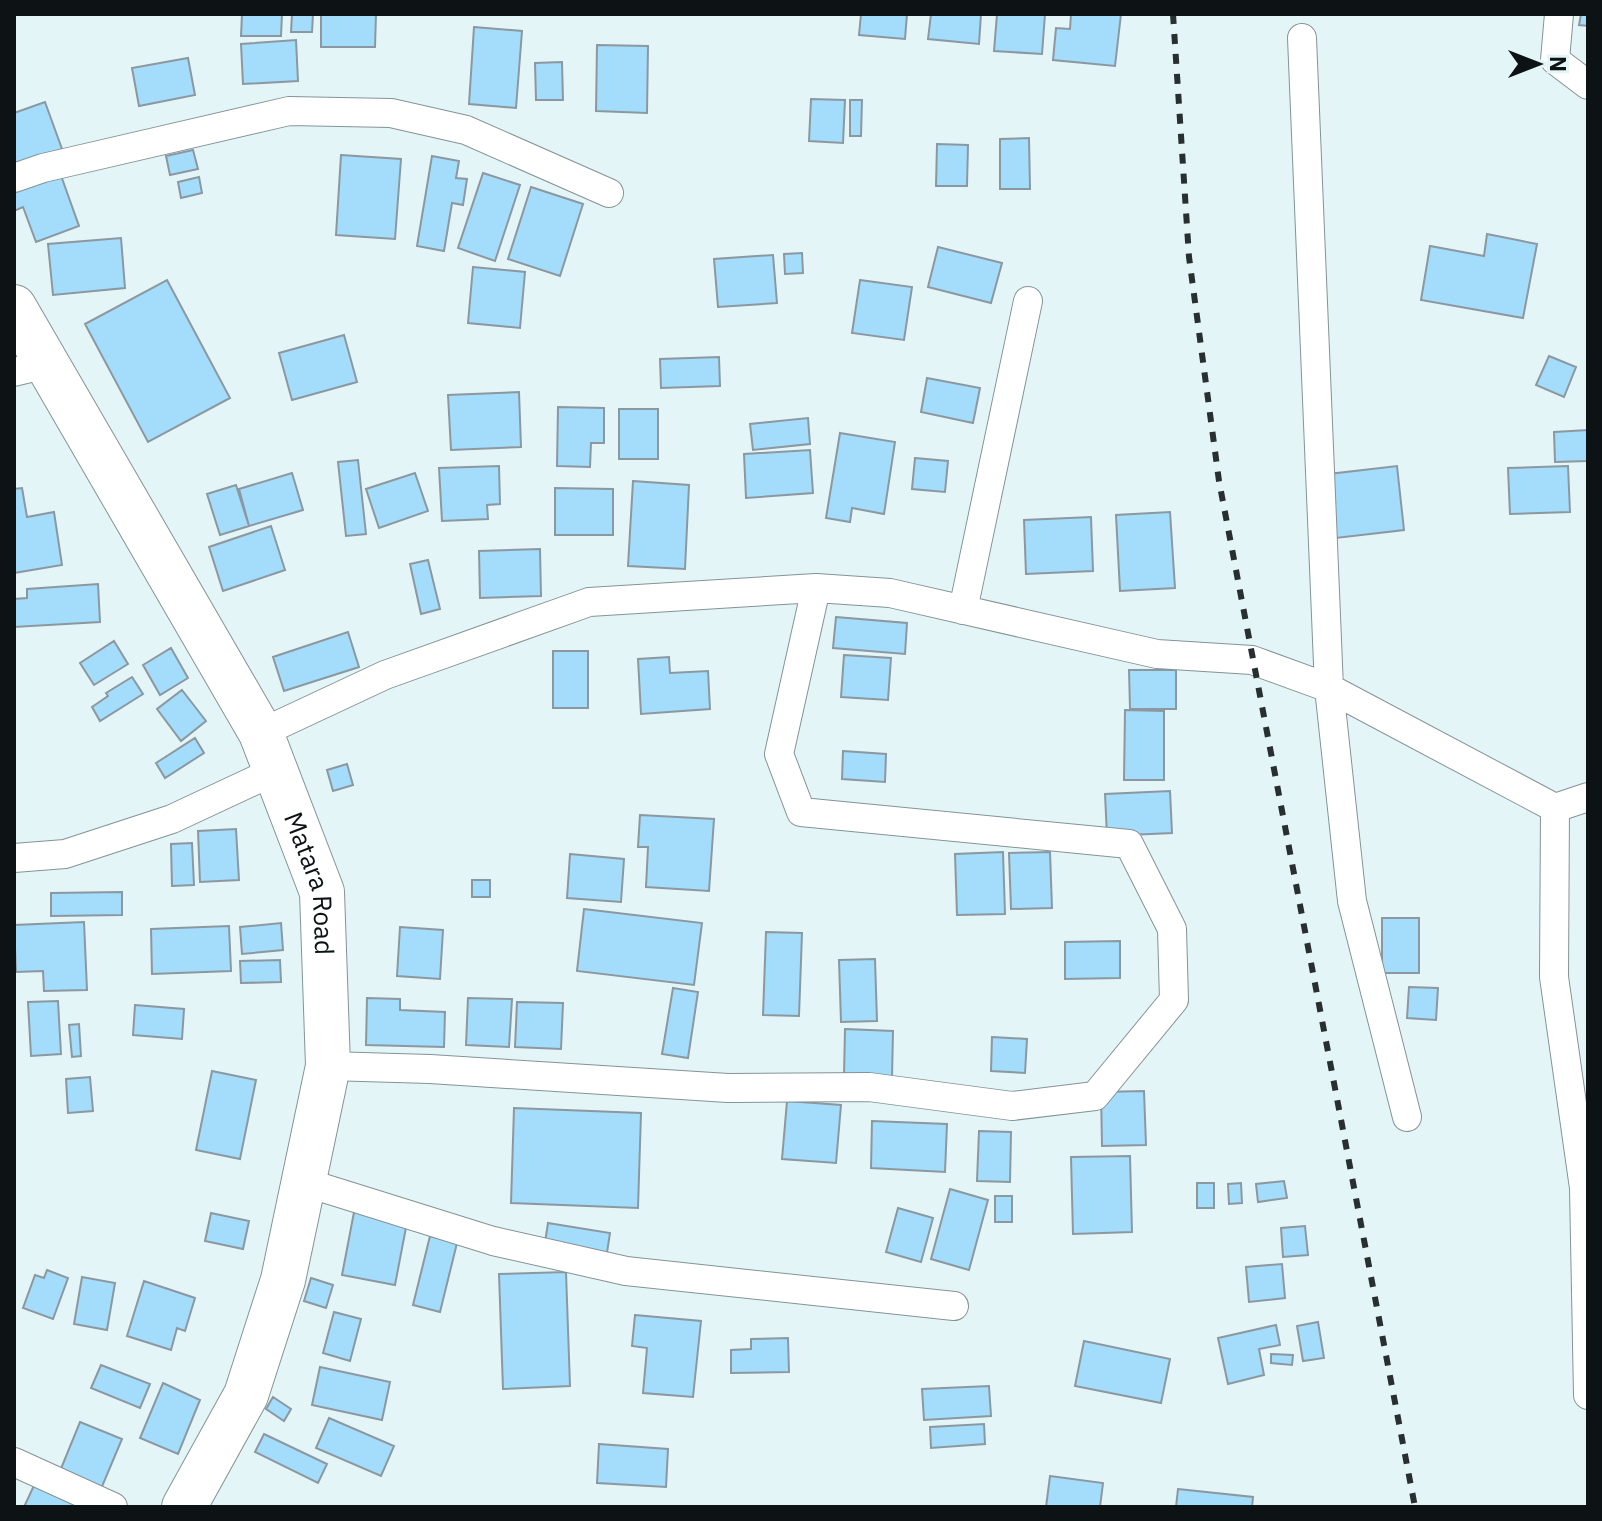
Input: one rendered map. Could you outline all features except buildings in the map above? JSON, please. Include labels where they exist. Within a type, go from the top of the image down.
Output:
[{"type":"highway","name":"Matara Road","points":[[14,307],[31,368],[269,752],[322,892],[328,1066],[283,1280],[246,1395],[184,1507]]},
{"type":"street","points":[[1559,14],[1555,60],[1588,85]]},
{"type":"street","points":[[1302,38],[1329,688],[1352,901],[1407,1117]]},
{"type":"street","points":[[14,178],[43,168],[289,111],[391,113],[466,130],[609,193]]},
{"type":"street","points":[[963,610],[1028,301]]},
{"type":"street","points":[[328,1066],[430,1069],[728,1088],[869,1087],[1012,1106],[1095,1096],[1174,1000],[1172,929],[1129,844],[801,812],[779,754],[816,588]]},
{"type":"street","points":[[14,858],[65,854],[172,819],[385,675],[589,602],[816,588],[890,593],[1157,654],[1252,660],[1329,688],[1555,808],[1588,797]]},
{"type":"street","points":[[1555,808],[1554,977],[1584,1188],[1588,1395]]},
{"type":"street","points":[[304,1182],[493,1241],[626,1271],[954,1306]]},
{"type":"street","points":[[14,1462],[113,1507]]},
{"type":"railway","points":[[1173,14],[1189,257],[1219,481],[1415,1507]]}]
